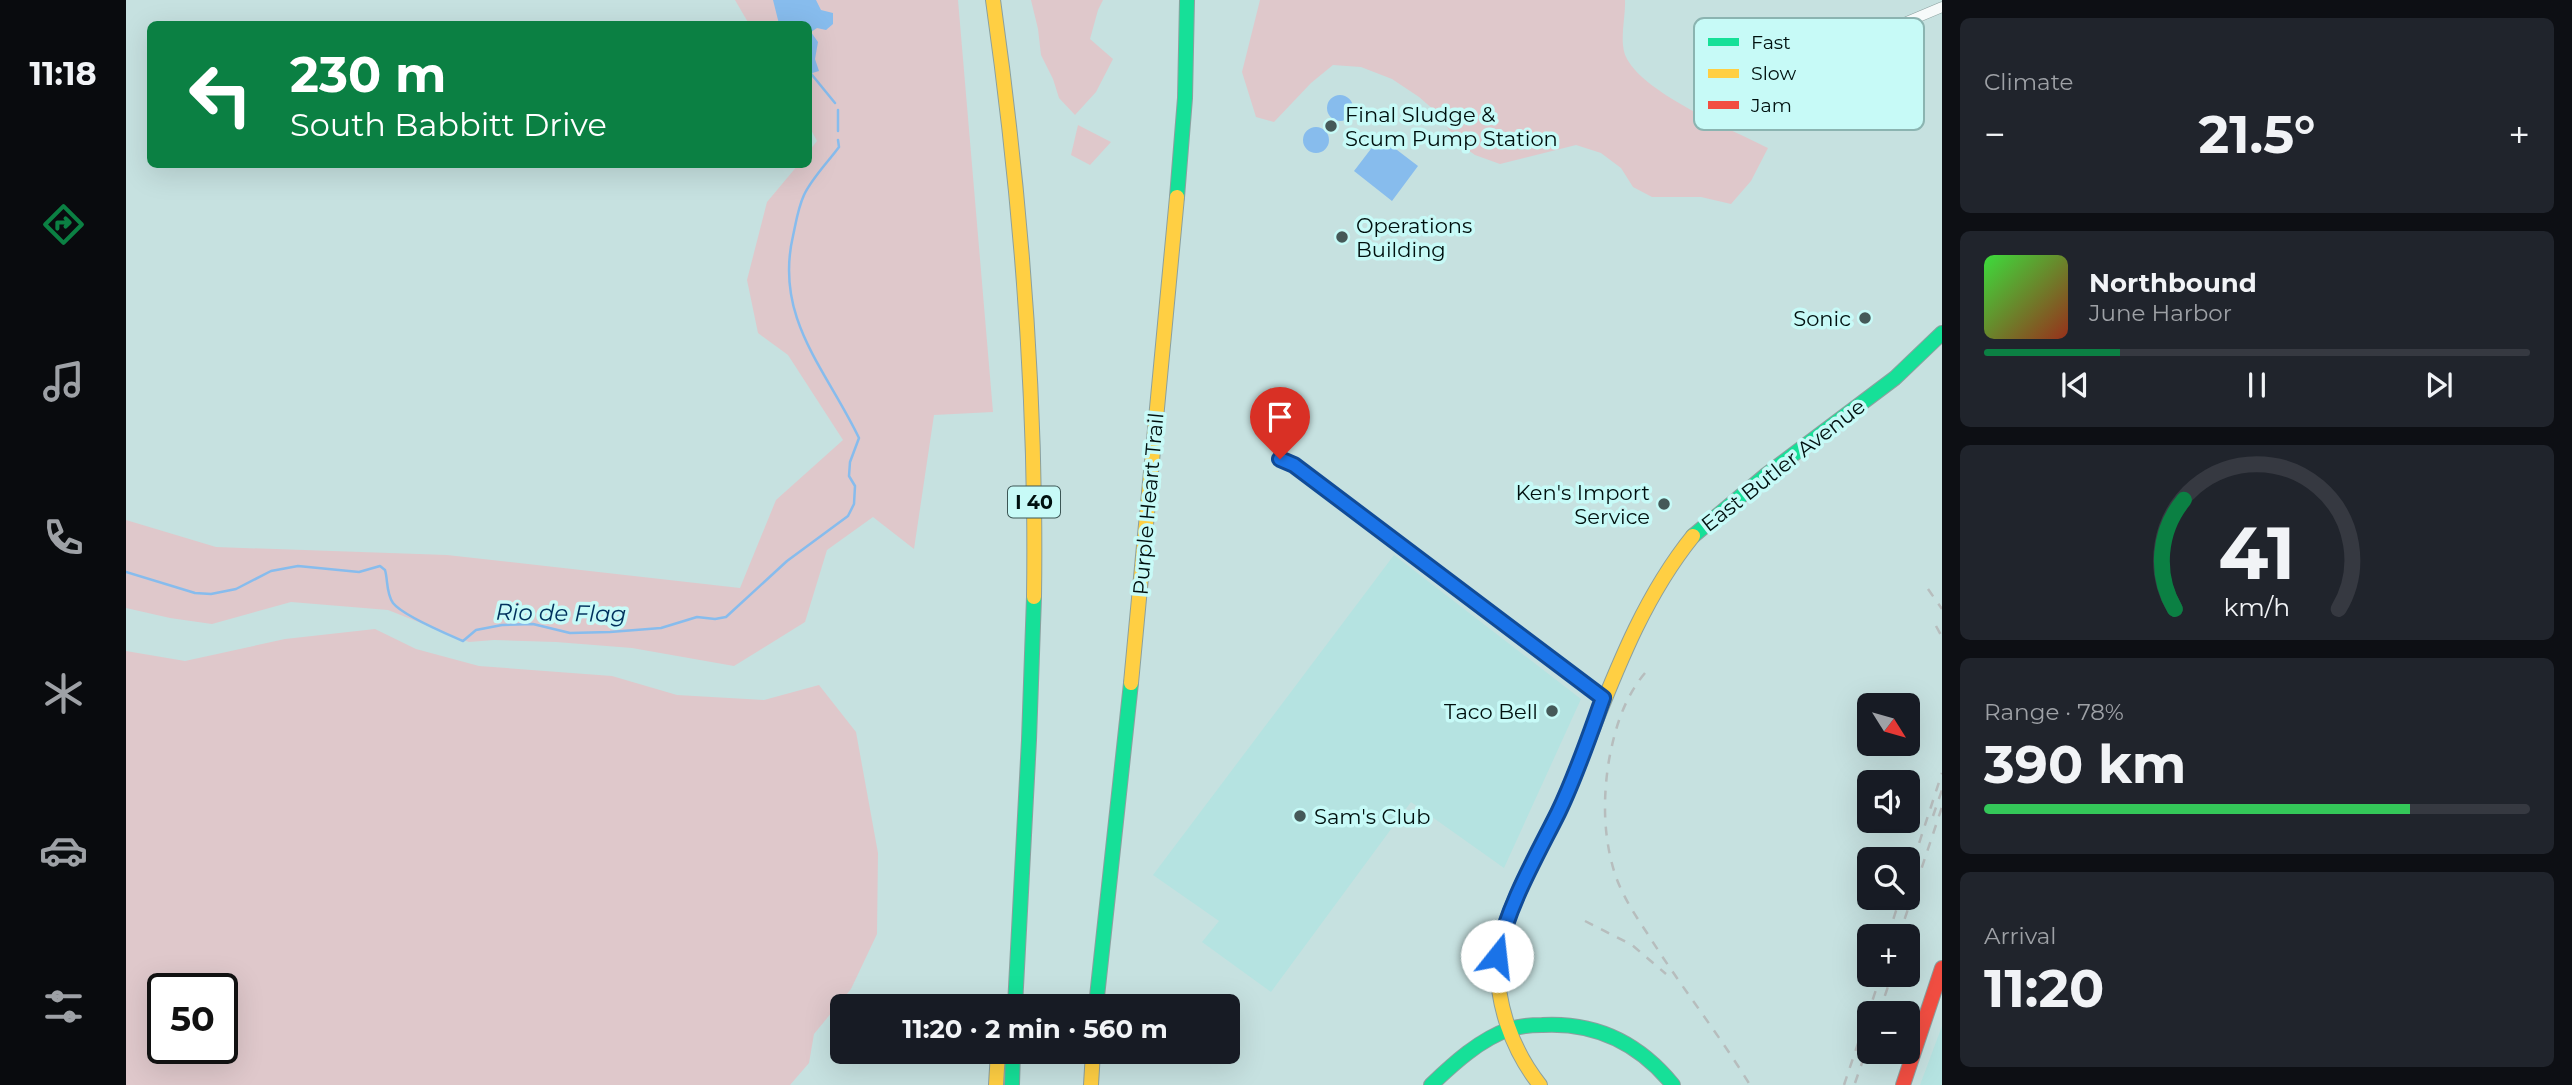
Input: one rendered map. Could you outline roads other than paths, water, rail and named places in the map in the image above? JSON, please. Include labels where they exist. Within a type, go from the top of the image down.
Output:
[{"type":"main road","name":"I 40","points":[[993,0],[1024,262],[1035,479],[1029,743],[1015,994]]},
{"type":"main road","name":"Purple Heart Trail","points":[[1097,994],[1173,250],[1185,98],[1187,0]]},
{"type":"main road","name":"East Butler Avenue","points":[[1540,1085],[1522,1062],[1510,1028],[1497,956],[1502,934],[1576,773],[1603,698],[1659,580],[1695,534],[1755,484],[1894,380],[1942,333]]},
{"type":"main road","points":[[1106,994],[1118,838],[1115,815]]},
{"type":"main road","points":[[1003,994],[1007,946],[1018,915]]},
{"type":"main road","points":[[1903,1085],[1942,968]]},
{"type":"main road","points":[[1431,1085],[1459,1058],[1510,1028],[1549,1024],[1588,1026],[1621,1038],[1664,1071],[1673,1085]]},
{"type":"main road","points":[[996,1085],[997,1064]]},
{"type":"main road","points":[[1012,1085],[1013,1064]]},
{"type":"main road","points":[[1091,1085],[1092,1064]]},
{"type":"main road","points":[[1100,1085],[1101,1064]]},
{"type":"street","points":[[1916,18],[1942,7]]},
{"type":"street","points":[[1280,459],[1294,465],[1603,698]]},
{"type":"water","points":[[773,0],[816,0],[821,10],[833,13],[833,24],[826,30],[817,28],[812,31],[812,21],[778,21]]},
{"type":"water","points":[[812,33],[818,42],[815,59],[819,71],[812,73]]},
{"type":"water","points":[[1340,95],[1350,98],[1353,108],[1350,118],[1340,121],[1330,118],[1327,108],[1330,98]]},
{"type":"water","points":[[1316,127],[1326,130],[1329,140],[1326,150],[1316,153],[1306,150],[1303,140],[1306,130]]},
{"type":"water","points":[[1380,137],[1418,166],[1392,201],[1354,171]]},
{"type":"waterway","name":"Rio de Flag","points":[[812,75],[835,103]]},
{"type":"waterway","name":"Rio de Flag","points":[[838,110],[838,131]]},
{"type":"waterway","name":"Rio de Flag","points":[[126,572],[195,593],[211,594],[236,589],[271,571],[298,566],[359,572],[380,566],[385,570],[388,591],[398,608],[463,641],[476,630],[502,625],[533,624],[570,633],[610,632],[661,628],[697,617],[726,617],[787,561],[848,516],[854,504],[855,486],[849,476],[850,462],[859,438],[806,342],[791,292],[789,265],[802,200],[811,182],[839,147],[838,140]]},
{"type":"railway","points":[[1928,589],[1942,609]]},
{"type":"railway","points":[[1936,626],[1942,637]]},
{"type":"railway","points":[[1645,673],[1621,714],[1609,760],[1605,816],[1610,857],[1620,888],[1634,912],[1750,1085]]},
{"type":"railway","points":[[1918,847],[1942,773]]},
{"type":"railway","points":[[1933,816],[1942,790]]},
{"type":"railway","points":[[1903,924],[1942,807]]},
{"type":"railway","points":[[1892,924],[1896,910]]},
{"type":"railway","points":[[1585,921],[1632,945],[1666,974]]},
{"type":"railway","points":[[1844,1085],[1877,987]]},
{"type":"railway","points":[[1883,1001],[1888,987]]},
{"type":"railway","points":[[1855,1083],[1862,1064]]},
{"type":"place","name":"Final Sludge & Scum Pump Station","points":[[1331,126]]},
{"type":"place","name":"Operations Building","points":[[1342,237]]},
{"type":"place","name":"Sonic","points":[[1865,318]]},
{"type":"place","name":"Ken's Import Service","points":[[1664,504]]},
{"type":"place","name":"Taco Bell","points":[[1552,711]]},
{"type":"place","name":"Sam's Club","points":[[1300,816]]}]
